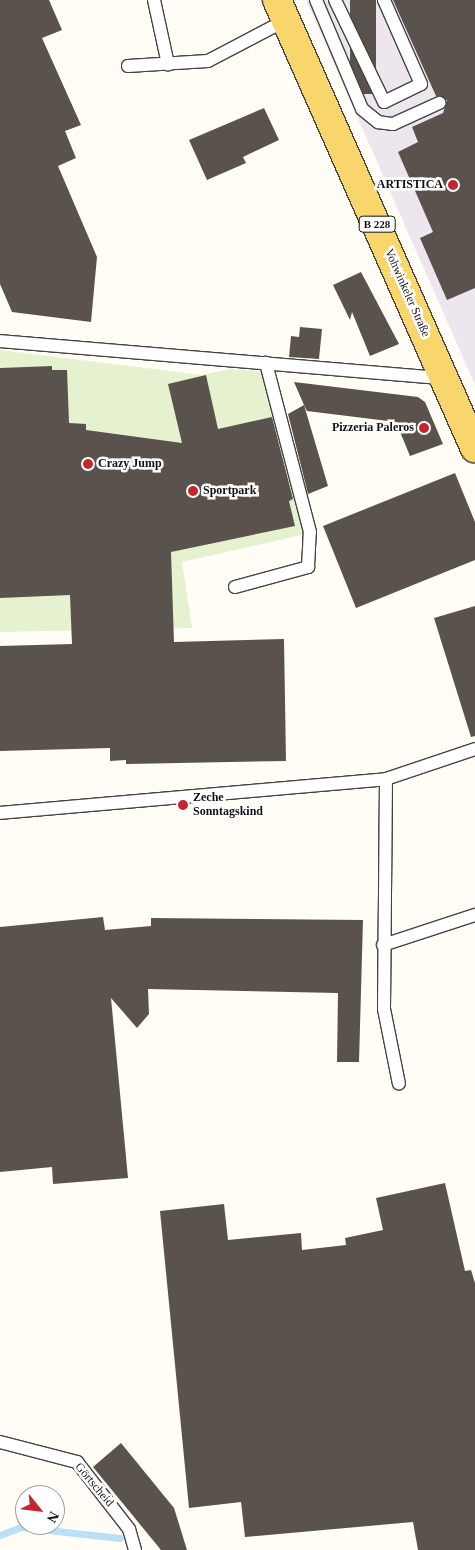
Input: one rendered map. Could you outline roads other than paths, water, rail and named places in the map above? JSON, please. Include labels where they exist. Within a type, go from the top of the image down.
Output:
[{"type":"main road","name":"Vohwinkeler Straße","points":[[282,10],[475,448]]},
{"type":"lane","points":[[154,0],[168,64]]},
{"type":"lane","points":[[316,0],[362,109],[378,122],[393,124],[439,103]]},
{"type":"lane","points":[[335,0],[384,102],[421,84],[384,0]]},
{"type":"lane","points":[[128,66],[208,61],[282,10]]},
{"type":"lane","points":[[0,341],[445,378]]},
{"type":"lane","points":[[235,587],[308,567],[310,532],[266,363]]},
{"type":"lane","points":[[0,813],[386,779],[475,750]]},
{"type":"lane","points":[[386,779],[383,945],[384,1009],[399,1084]]},
{"type":"lane","points":[[383,945],[475,915]]},
{"type":"lane","name":"Görtscheid","points":[[0,1442],[77,1462],[129,1529],[135,1550]]},
{"type":"waterway","points":[[0,1535],[21,1527],[119,1538]]},
{"type":"place","name":"ARTISTICA","points":[[453,185]]},
{"type":"place","name":"Pizzeria Paleros","points":[[424,428]]},
{"type":"place","name":"Crazy Jump","points":[[88,464]]},
{"type":"place","name":"Sportpark","points":[[193,491]]},
{"type":"place","name":"Zeche Sonntagskind","points":[[183,805]]}]
